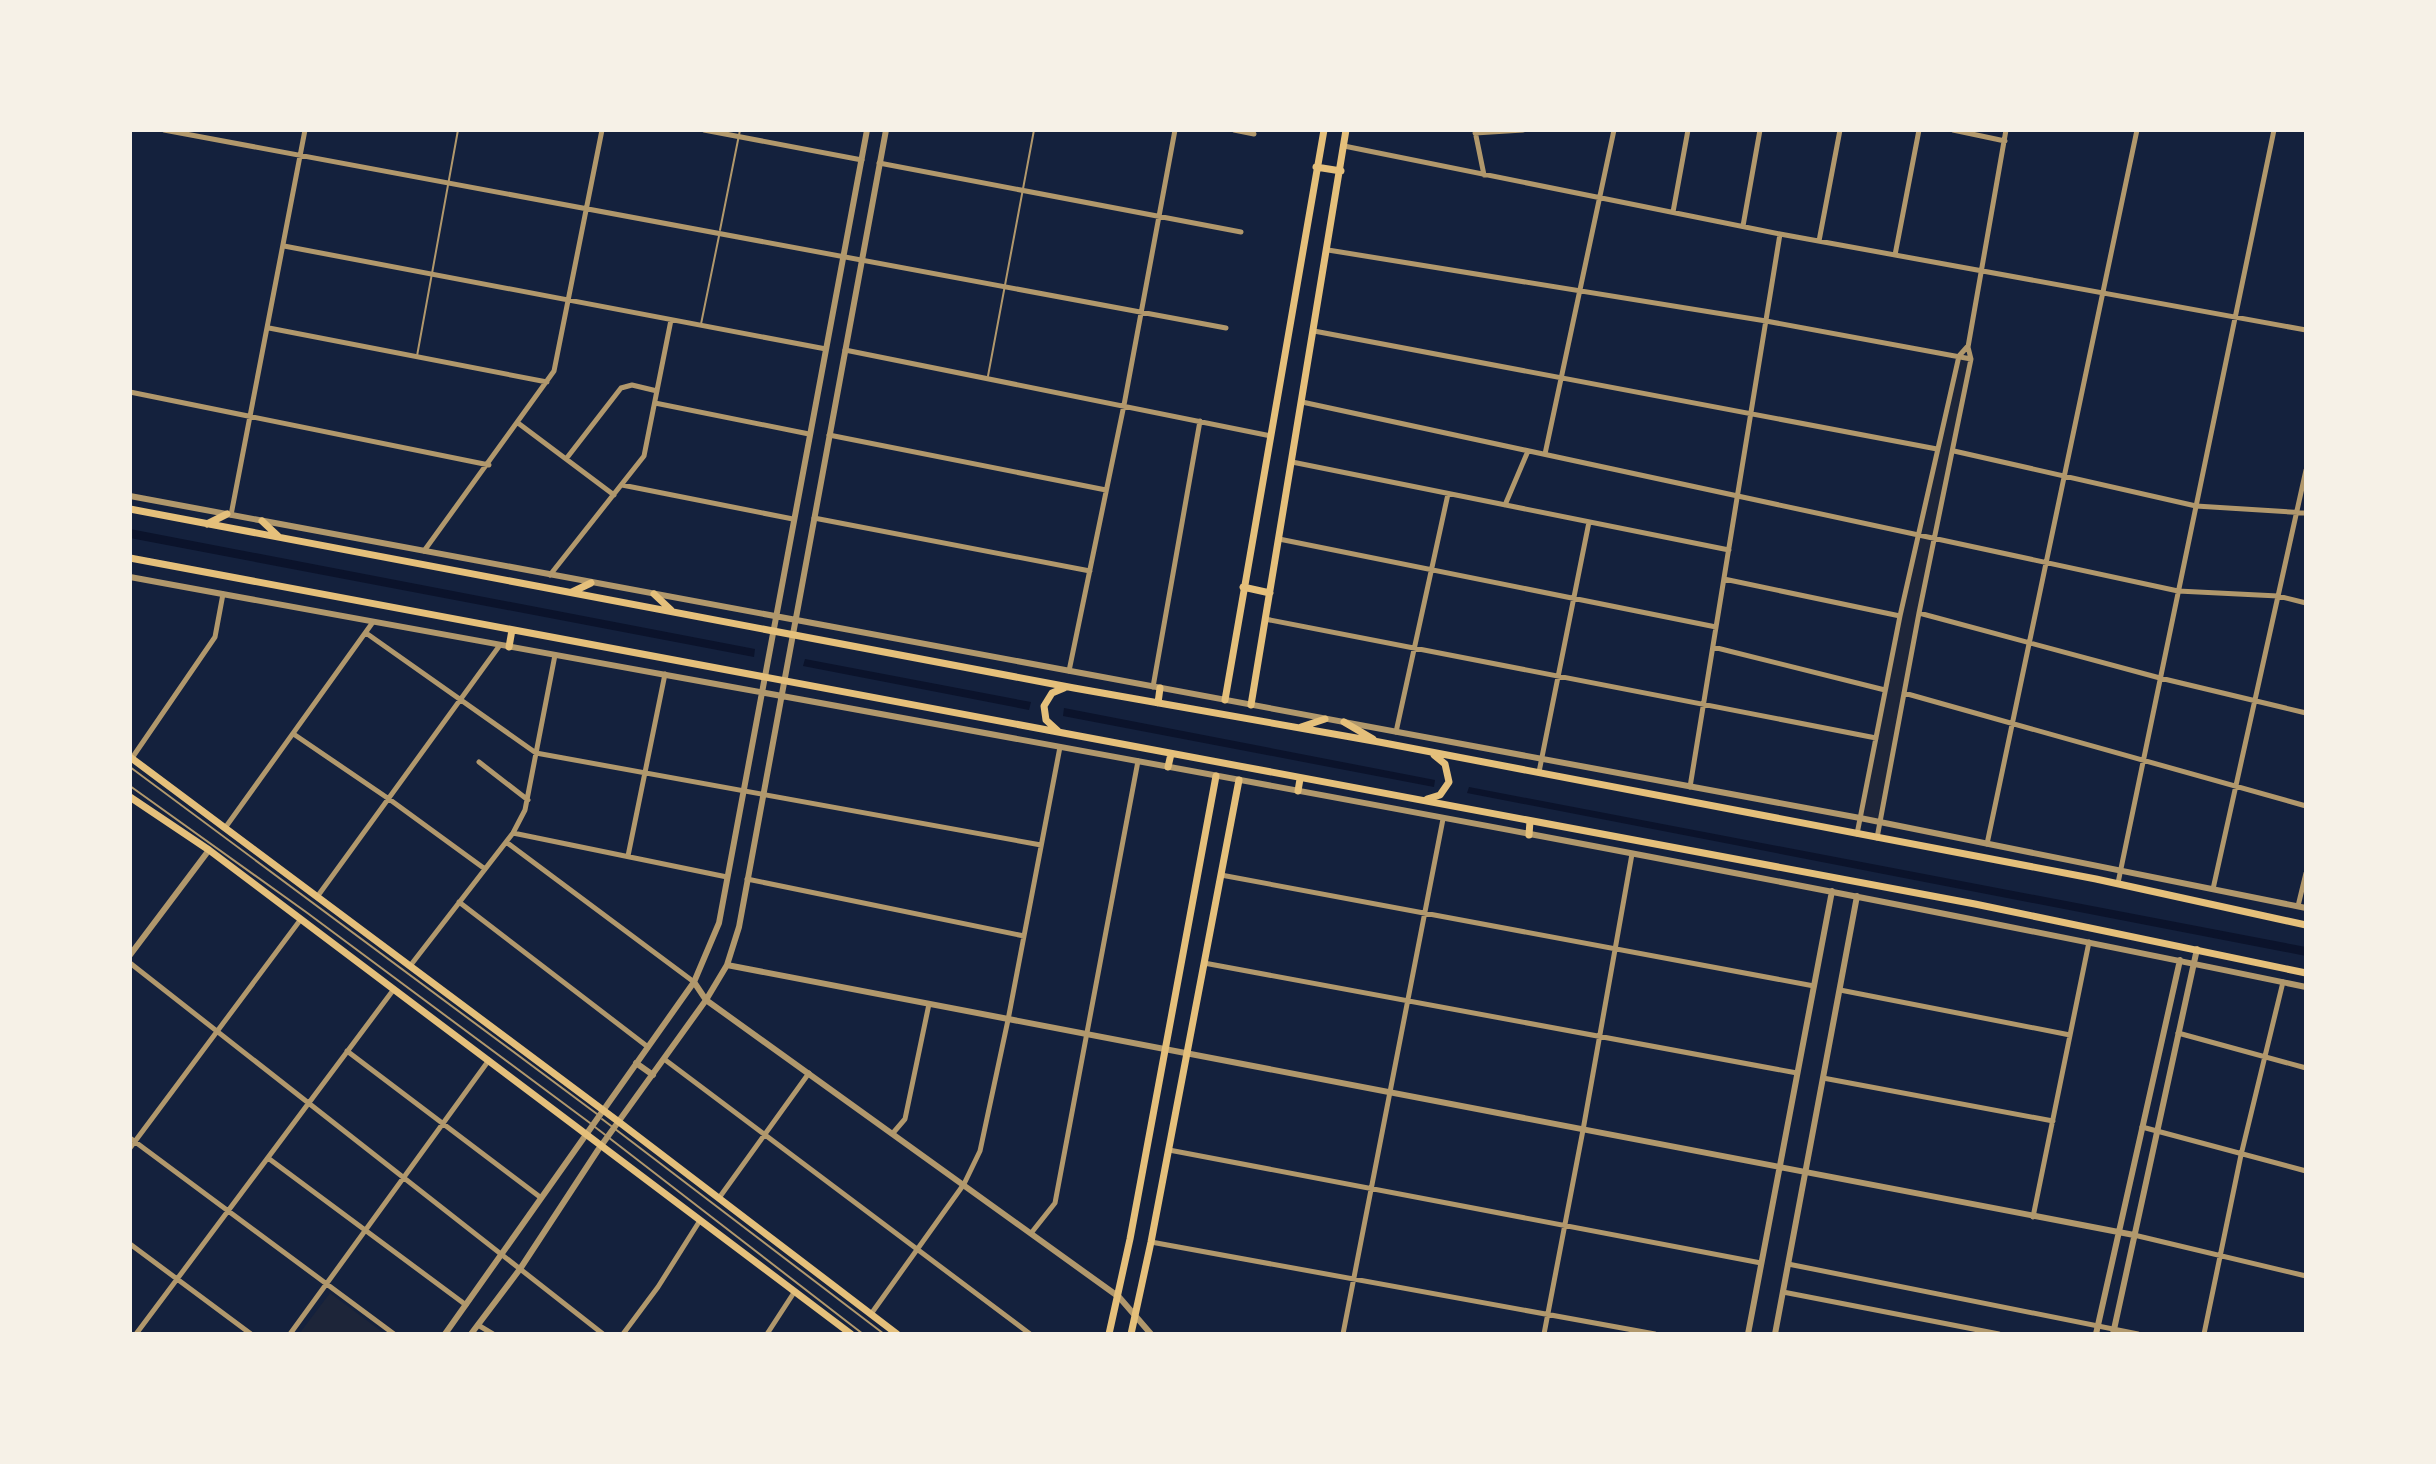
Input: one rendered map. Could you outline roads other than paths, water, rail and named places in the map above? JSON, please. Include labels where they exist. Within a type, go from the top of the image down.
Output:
[{"type":"main road","points":[[1225,700],[1324,130]]},
{"type":"main road","points":[[1251,705],[1346,130]]},
{"type":"main road","points":[[1316,167],[1341,171]]},
{"type":"main road","points":[[130,509],[1074,688],[1423,750],[2118,883],[2306,925]]},
{"type":"main road","points":[[207,524],[229,515]]},
{"type":"main road","points":[[262,521],[280,537]]},
{"type":"main road","points":[[130,558],[1530,821],[2197,949],[2306,973]]},
{"type":"main road","points":[[572,592],[591,583]]},
{"type":"main road","points":[[1243,587],[1270,593]]},
{"type":"main road","points":[[654,594],[673,611]]},
{"type":"main road","points":[[504,646],[512,630]]},
{"type":"main road","points":[[1156,687],[1158,703]]},
{"type":"main road","points":[[1067,734],[1048,724],[1044,706],[1056,691],[1074,688]]},
{"type":"main road","points":[[1299,728],[1325,719]]},
{"type":"main road","points":[[1344,722],[1379,742]]},
{"type":"main road","points":[[1413,800],[1440,795],[1449,782],[1442,760],[1423,750]]},
{"type":"main road","points":[[1168,767],[1171,754]]},
{"type":"main road","points":[[131,761],[410,966],[616,1125],[719,1198],[897,1334]]},
{"type":"main road","points":[[1109,1334],[1119,1297],[1216,776]]},
{"type":"main road","points":[[1298,791],[1300,779]]},
{"type":"main road","points":[[1131,1334],[1239,780]]},
{"type":"main road","points":[[130,797],[209,850],[851,1334]]},
{"type":"main road","points":[[1529,835],[1530,821]]},
{"type":"street","points":[[164,130],[202,134],[301,156],[1226,328]]},
{"type":"street","points":[[229,515],[269,328],[305,130]]},
{"type":"street","points":[[424,551],[554,371],[602,130]]},
{"type":"street","points":[[704,130],[740,133],[862,160]]},
{"type":"street","points":[[445,1334],[694,982],[719,923],[867,130]]},
{"type":"street","points":[[471,1334],[520,1269],[727,965],[739,927],[886,130]]},
{"type":"street","points":[[1069,671],[1124,405],[1175,130]]},
{"type":"street","points":[[1234,130],[1254,134]]},
{"type":"street","points":[[1484,175],[1475,132],[1523,130]]},
{"type":"street","points":[[1545,454],[1614,130]]},
{"type":"street","points":[[1673,212],[1688,130]]},
{"type":"street","points":[[1743,226],[1760,130]]},
{"type":"street","points":[[1819,241],[1840,130]]},
{"type":"street","points":[[1895,255],[1919,130]]},
{"type":"street","points":[[1953,130],[2005,141]]},
{"type":"street","points":[[1877,838],[1971,359],[1968,347],[2006,130]]},
{"type":"street","points":[[1987,844],[2137,130]]},
{"type":"street","points":[[2118,883],[2274,130]]},
{"type":"street","points":[[1344,146],[1780,234],[2306,330]]},
{"type":"street","points":[[879,163],[1241,232]]},
{"type":"street","points":[[1690,787],[1780,234]]},
{"type":"street","points":[[284,246],[826,349]]},
{"type":"street","points":[[1328,250],[1766,321],[1971,359]]},
{"type":"street","points":[[550,575],[644,456],[671,320]]},
{"type":"street","points":[[269,328],[547,382]]},
{"type":"street","points":[[1314,331],[1937,449]]},
{"type":"street","points":[[1857,834],[1937,449],[1959,356],[1968,347]]},
{"type":"street","points":[[845,350],[1271,436]]},
{"type":"street","points":[[566,459],[621,388],[632,385],[657,391]]},
{"type":"street","points":[[130,392],[489,465]]},
{"type":"street","points":[[1302,402],[2178,591],[2278,596],[2306,603]]},
{"type":"street","points":[[655,403],[809,434]]},
{"type":"street","points":[[1156,687],[1200,421]]},
{"type":"street","points":[[518,423],[614,495]]},
{"type":"street","points":[[829,435],[1106,490]]},
{"type":"street","points":[[1505,505],[1528,451]]},
{"type":"street","points":[[1953,451],[2196,506],[2306,513]]},
{"type":"street","points":[[1292,462],[1729,550]]},
{"type":"street","points":[[2213,889],[2306,470]]},
{"type":"street","points":[[622,485],[793,519]]},
{"type":"street","points":[[1396,732],[1448,494]]},
{"type":"street","points":[[130,496],[1860,818],[2302,907],[2306,873]]},
{"type":"street","points":[[814,518],[1090,571]]},
{"type":"street","points":[[1539,773],[1589,522]]},
{"type":"street","points":[[1279,539],[1716,627]]},
{"type":"street","points":[[130,577],[1832,891],[2306,987]]},
{"type":"street","points":[[1724,579],[1900,616]]},
{"type":"street","points":[[131,761],[215,637],[223,594]]},
{"type":"street","points":[[1919,613],[2160,678],[2306,713]]},
{"type":"street","points":[[1265,619],[1876,738]]},
{"type":"street","points":[[225,828],[295,735],[373,622]]},
{"type":"street","points":[[366,633],[536,753],[1041,845]]},
{"type":"street","points":[[317,897],[459,699],[504,646]]},
{"type":"street","points":[[1713,647],[1885,690]]},
{"type":"street","points":[[410,966],[513,833],[528,800],[555,655]]},
{"type":"street","points":[[628,856],[665,674]]},
{"type":"street","points":[[1904,693],[2306,806]]},
{"type":"street","points":[[295,735],[485,869]]},
{"type":"street","points":[[871,1314],[964,1184],[980,1151],[1060,747]]},
{"type":"street","points":[[1032,1232],[1055,1203],[1138,761]]},
{"type":"street","points":[[479,762],[528,800]]},
{"type":"street","points":[[1343,1334],[1443,819]]},
{"type":"street","points":[[513,833],[727,877]]},
{"type":"street","points":[[506,842],[694,982],[706,1000],[1119,1297],[1151,1334]]},
{"type":"street","points":[[130,955],[209,850]]},
{"type":"street","points":[[1544,1334],[1632,854]]},
{"type":"street","points":[[1221,875],[1814,986]]},
{"type":"street","points":[[747,879],[1024,936]]},
{"type":"street","points":[[1748,1334],[1832,891]]},
{"type":"street","points":[[1775,1334],[1857,896]]},
{"type":"street","points":[[459,902],[648,1047]]},
{"type":"street","points":[[130,1148],[132,1140],[301,919]]},
{"type":"street","points":[[2033,1217],[2089,941]]},
{"type":"street","points":[[2113,1331],[2197,949]]},
{"type":"street","points":[[2096,1334],[2180,960]]},
{"type":"street","points":[[130,963],[603,1334]]},
{"type":"street","points":[[1204,963],[1797,1073]]},
{"type":"street","points":[[727,965],[2134,1235],[2306,1276]]},
{"type":"street","points":[[2204,1334],[2241,1155],[2283,982]]},
{"type":"street","points":[[136,1334],[394,989]]},
{"type":"street","points":[[1840,990],[2070,1035]]},
{"type":"street","points":[[893,1133],[905,1119],[929,1004]]},
{"type":"street","points":[[2178,1033],[2306,1068]]},
{"type":"street","points":[[347,1051],[540,1197]]},
{"type":"street","points":[[664,1059],[1030,1334]]},
{"type":"street","points":[[290,1334],[489,1060]]},
{"type":"street","points":[[636,1063],[653,1075]]},
{"type":"street","points":[[719,1198],[809,1073]]},
{"type":"street","points":[[1823,1078],[2053,1121]]},
{"type":"street","points":[[2142,1127],[2306,1171]]},
{"type":"street","points":[[132,1140],[394,1334]]},
{"type":"street","points":[[1169,1150],[1761,1263]]},
{"type":"street","points":[[268,1158],[466,1305]]},
{"type":"street","points":[[623,1334],[658,1287],[699,1222]]},
{"type":"street","points":[[1151,1242],[1655,1334]]},
{"type":"street","points":[[130,1244],[251,1334]]},
{"type":"street","points":[[1788,1264],[2138,1334]]},
{"type":"street","points":[[767,1334],[795,1291]]},
{"type":"street","points":[[1783,1292],[1999,1334]]},
{"type":"street","points":[[478,1325],[493,1334]]},
{"type":"lane","points":[[417,357],[458,130]]},
{"type":"lane","points":[[987,379],[1034,130]]},
{"type":"lane","points":[[701,325],[740,133]]},
{"type":"lane","points":[[131,761],[600,1112]]},
{"type":"lane","points":[[130,786],[592,1124],[863,1334]]},
{"type":"lane","points":[[616,1125],[884,1334]]}]
